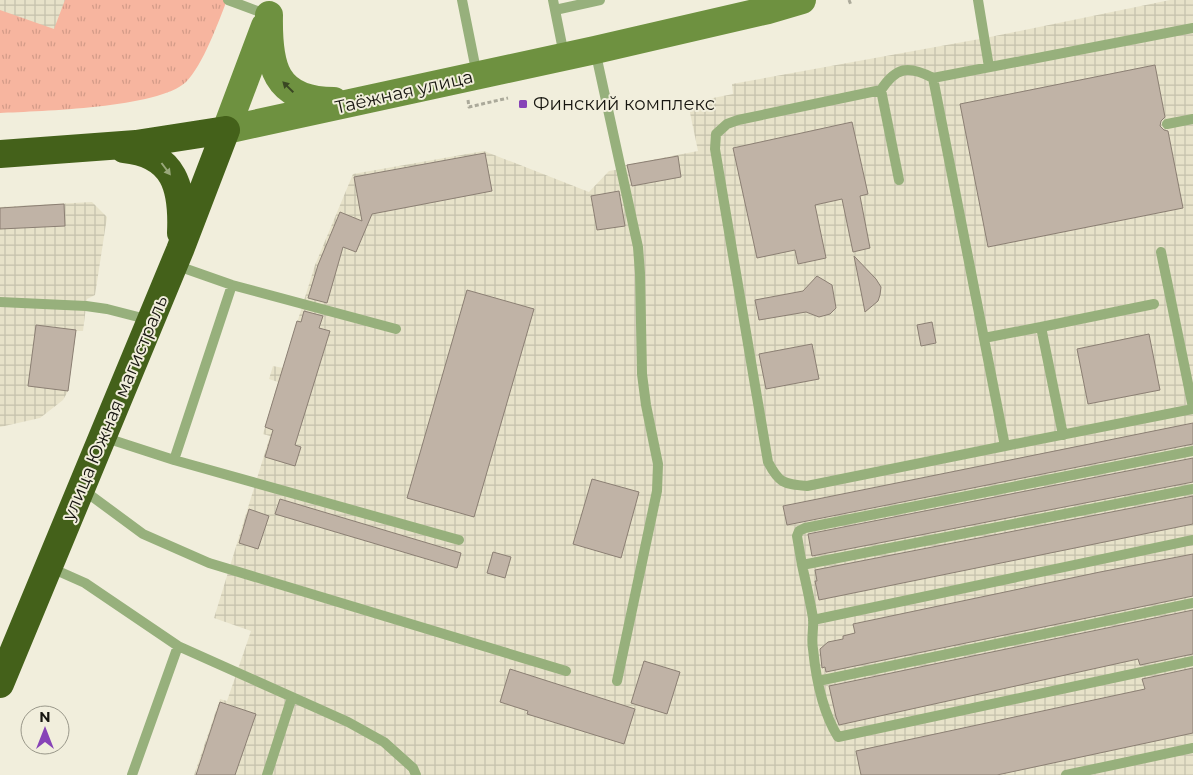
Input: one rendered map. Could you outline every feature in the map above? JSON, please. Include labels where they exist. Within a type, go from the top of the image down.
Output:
[{"type":"highway","name":"Таёжная улица","points":[[0,154],[107,147],[226,130]]},
{"type":"highway","name":"улица Южная магистраль","points":[[0,684],[177,258],[226,130]]},
{"type":"highway","points":[[107,147],[135,150],[152,155],[165,166],[176,184],[180,198],[181,217],[177,258]]},
{"type":"street","name":"Таёжная улица","points":[[226,130],[595,50],[767,5],[802,0]]},
{"type":"street","points":[[272,7],[269,36],[273,64],[276,72],[287,87],[302,97],[311,99],[327,101],[368,100]]},
{"type":"street","points":[[226,130],[272,7]]},
{"type":"lane","points":[[228,0],[272,7]]},
{"type":"lane","points":[[462,0],[477,75]]},
{"type":"lane","points":[[564,56],[554,5],[600,0]]},
{"type":"lane","points":[[978,0],[989,67]]},
{"type":"lane","points":[[1161,252],[1193,408],[807,486],[790,485],[776,477],[768,462],[715,149],[716,134],[727,124],[738,120],[880,90],[890,77],[898,72],[908,70],[920,71],[933,78],[1193,30]]},
{"type":"lane","points":[[595,50],[638,248],[642,374],[658,464],[657,491],[617,681]]},
{"type":"lane","points":[[933,78],[1005,446]]},
{"type":"lane","points":[[880,90],[899,180]]},
{"type":"lane","points":[[1167,124],[1193,119]]},
{"type":"lane","points":[[177,258],[232,285],[396,330]]},
{"type":"lane","points":[[174,460],[232,285]]},
{"type":"lane","points":[[0,302],[86,306],[108,309],[151,321]]},
{"type":"lane","points":[[984,338],[1154,304]]},
{"type":"lane","points":[[1041,327],[1063,435]]},
{"type":"lane","points":[[102,436],[174,460],[459,540]]},
{"type":"lane","points":[[1193,451],[805,528],[799,531],[797,536],[813,620],[812,647],[818,681],[825,712],[838,737],[1193,661]]},
{"type":"lane","points":[[81,489],[143,534],[209,563],[566,671]]},
{"type":"lane","points":[[802,565],[1193,489]]},
{"type":"lane","points":[[813,620],[1193,540]]},
{"type":"lane","points":[[48,567],[85,583],[178,646],[348,722],[384,742],[413,768],[416,775]]},
{"type":"lane","points":[[818,681],[1193,603]]},
{"type":"lane","points":[[132,775],[178,646]]},
{"type":"lane","points":[[267,775],[292,697]]},
{"type":"lane","points":[[1066,775],[1193,748]]},
{"type":"path","points":[[849,0],[851,5]]},
{"type":"shaded area","points":[[0,0],[91,0],[73,51],[0,28]]},
{"type":"shaded area","points":[[1170,0],[1193,0],[1193,775],[194,775],[220,699],[227,701],[251,631],[214,618],[270,436],[263,434],[278,382],[269,379],[273,366],[283,368],[315,265],[353,174],[484,151],[589,192],[609,171],[626,168],[625,165],[698,151],[688,103],[733,94],[732,84],[985,38]]},
{"type":"shaded area","points":[[92,202],[107,217],[95,295],[87,299],[83,331],[76,331],[68,391],[63,400],[40,418],[0,427],[0,207]]},
{"type":"green space","points":[[65,0],[227,0],[210,43],[192,75],[186,82],[172,91],[126,103],[0,113],[0,10],[54,29]]},
{"type":"building","points":[[1155,65],[1165,117],[1161,121],[1160,126],[1168,131],[1183,208],[988,247],[960,104]]},
{"type":"building","points":[[852,122],[868,194],[860,196],[870,248],[853,252],[842,199],[815,205],[826,258],[798,264],[795,250],[757,258],[733,148]]},
{"type":"building","points":[[485,153],[492,191],[372,214],[356,252],[343,247],[327,303],[308,298],[318,265],[340,212],[362,221],[354,177]]},
{"type":"building","points":[[678,156],[681,177],[632,186],[627,165]]},
{"type":"building","points":[[619,191],[625,226],[597,230],[591,196]]},
{"type":"building","points":[[64,204],[65,226],[0,229],[0,208]]},
{"type":"building","points":[[854,256],[881,287],[878,301],[865,312]]},
{"type":"building","points":[[817,276],[832,285],[836,308],[830,314],[819,317],[806,312],[759,320],[755,300],[803,291]]},
{"type":"building","points":[[467,290],[534,309],[474,517],[407,498]]},
{"type":"building","points":[[304,311],[323,316],[319,328],[330,331],[295,445],[301,447],[295,466],[265,457],[273,430],[265,427],[297,321],[301,322]]},
{"type":"building","points":[[932,322],[936,343],[921,346],[917,325]]},
{"type":"building","points":[[36,325],[76,330],[68,391],[28,386]]},
{"type":"building","points":[[1149,334],[1160,390],[1088,404],[1077,349]]},
{"type":"building","points":[[812,344],[819,379],[766,389],[759,354]]},
{"type":"building","points":[[1193,423],[1193,444],[787,525],[783,506]]},
{"type":"building","points":[[1193,458],[1193,482],[812,556],[808,534]]},
{"type":"building","points":[[592,479],[639,492],[621,558],[573,544]]},
{"type":"building","points":[[1193,496],[1193,524],[819,600],[815,570]]},
{"type":"building","points":[[280,499],[461,553],[457,568],[275,514]]},
{"type":"building","points":[[249,509],[269,516],[258,549],[239,543]]},
{"type":"building","points":[[493,552],[511,557],[505,578],[487,573]]},
{"type":"building","points":[[1193,554],[1193,596],[826,672],[825,667],[822,668],[820,649],[828,642],[843,639],[843,636],[855,633],[853,624]]},
{"type":"building","points":[[1193,610],[1193,654],[1140,665],[1138,659],[839,725],[836,717],[829,686]]},
{"type":"building","points":[[644,661],[680,672],[667,714],[631,703]]},
{"type":"building","points":[[1193,668],[1193,733],[997,775],[861,775],[856,751],[1145,689],[1142,679]]},
{"type":"building","points":[[510,669],[635,709],[624,744],[527,714],[528,711],[500,702]]},
{"type":"building","points":[[220,702],[256,714],[235,775],[196,775]]},
{"type":"place","name":"Финский комплекс","points":[[523,104]]}]
